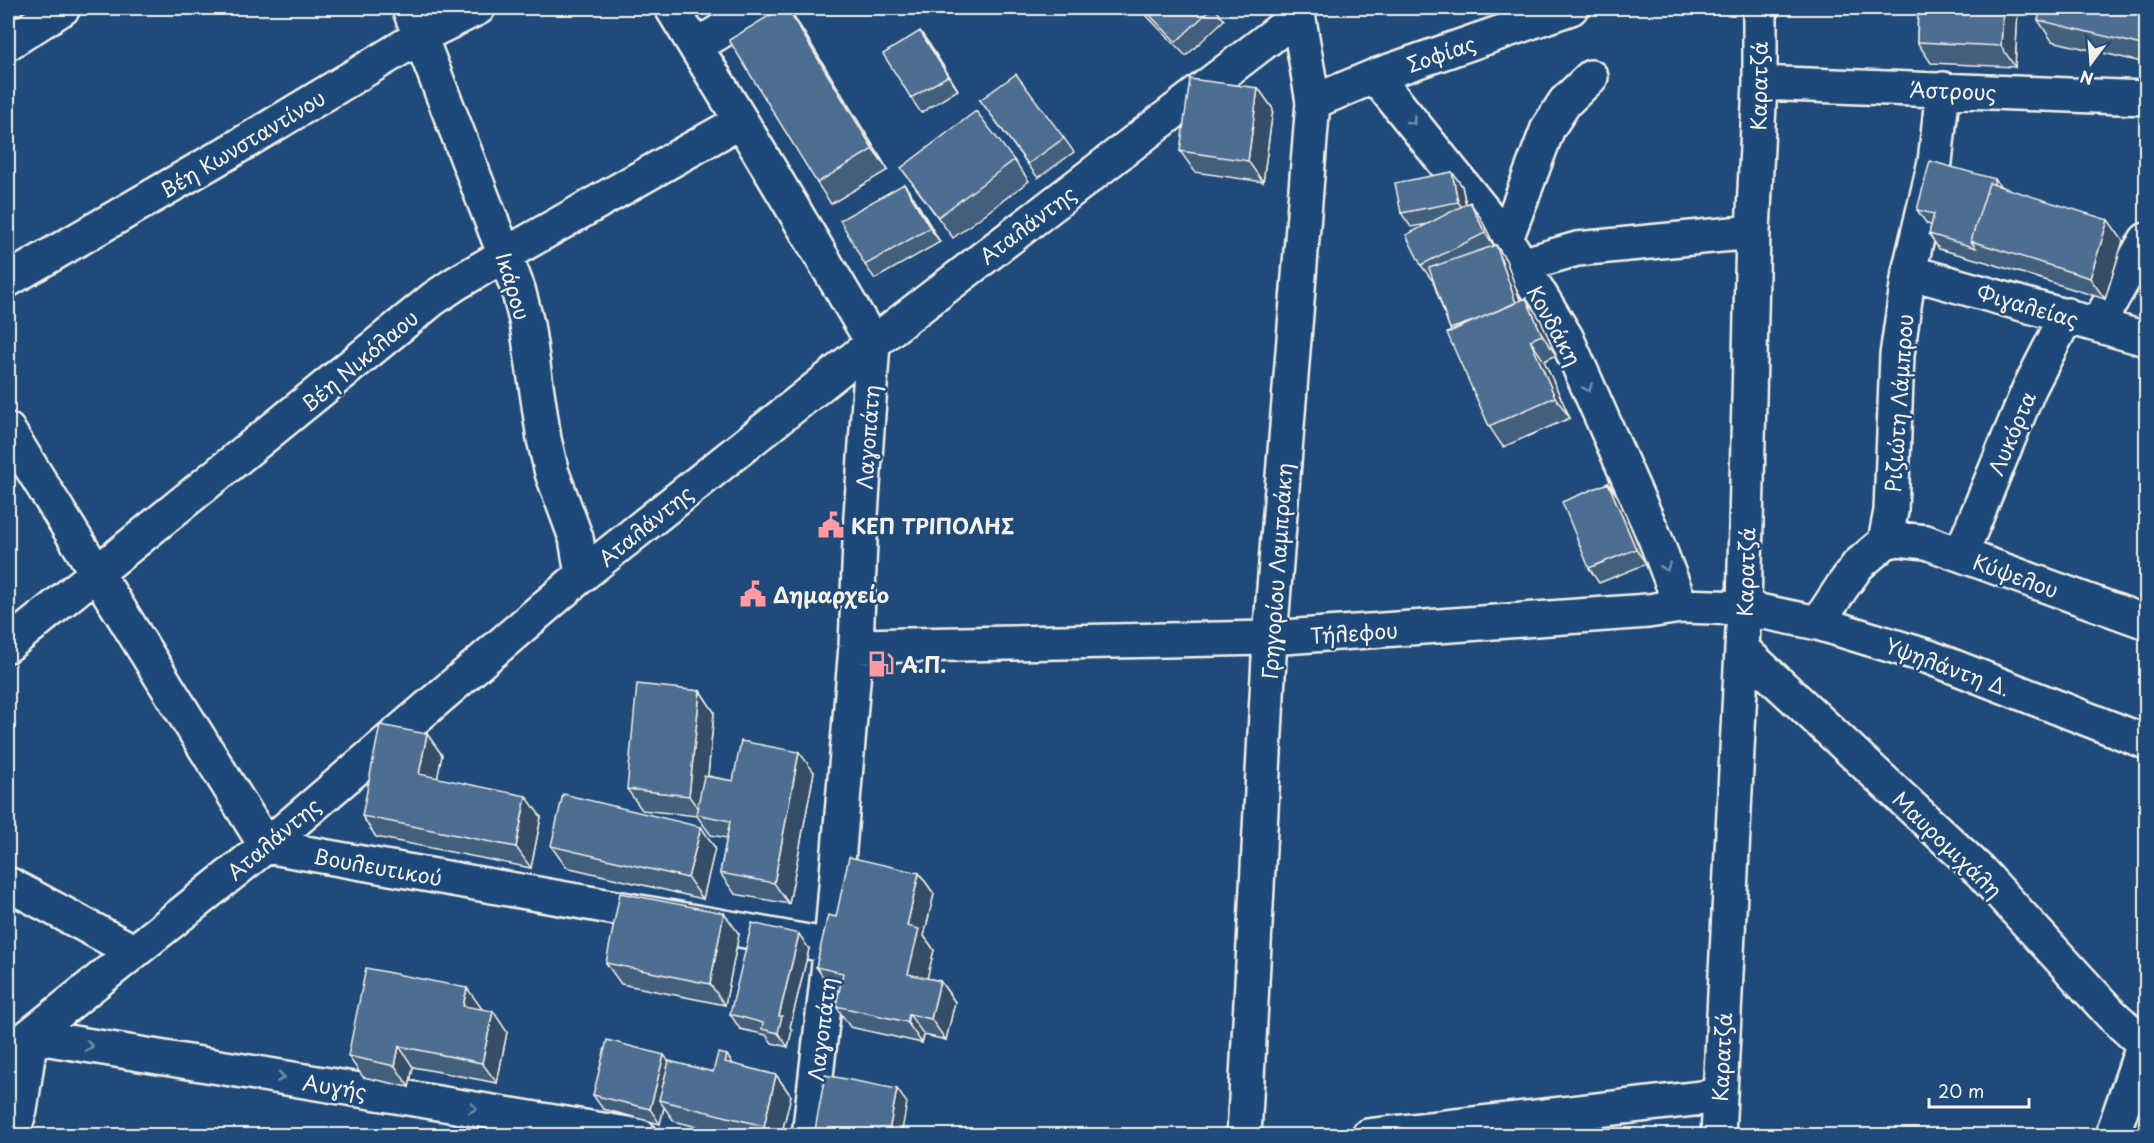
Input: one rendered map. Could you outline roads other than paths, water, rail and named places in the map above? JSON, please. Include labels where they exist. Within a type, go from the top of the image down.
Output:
[{"type":"street","points":[[8,43],[63,8]]},
{"type":"street","name":"Βέη Κωνσταντίνου","points":[[8,280],[226,153],[415,22],[478,8]]},
{"type":"street","points":[[672,8],[873,343]]},
{"type":"street","points":[[696,46],[759,8]]},
{"type":"street","name":"Σοφίας","points":[[1313,102],[1375,76],[1571,8]]},
{"type":"street","name":"Καρατζά","points":[[1718,1136],[1744,608],[1753,232],[1760,83],[1760,8]]},
{"type":"street","name":"Γρηγορίου Λαμπράκη","points":[[1244,1136],[1270,638],[1313,102],[1297,12]]},
{"type":"street","name":"Αταλάντης","points":[[19,1045],[266,846],[582,575],[873,343],[1297,12]]},
{"type":"street","name":"Ικάρου","points":[[415,22],[518,289],[527,324],[544,439],[552,473],[576,538],[582,575]]},
{"type":"street","name":"Κονδάκη","points":[[1375,76],[1514,252],[1566,337],[1655,538],[1681,606]]},
{"type":"street","points":[[1591,77],[1565,102],[1548,128],[1514,252],[1577,249],[1753,232]]},
{"type":"street","name":"Άστρους","points":[[1760,83],[2146,98]]},
{"type":"street","name":"Ριζιώτη Λάμπρου","points":[[1885,542],[1892,500],[1897,355],[1909,272],[1935,162],[1943,89]]},
{"type":"street","name":"Βέη Νικόλαου","points":[[8,645],[96,570],[287,419],[433,299],[506,254],[741,121]]},
{"type":"street","name":"Λυκόρτα","points":[[1961,554],[2029,389],[2146,240]]},
{"type":"street","name":"Φιγαλείας","points":[[1909,272],[2146,339]]},
{"type":"street","name":"Λαγοπάτη","points":[[809,1136],[831,946],[856,646],[861,514],[873,343]]},
{"type":"street","points":[[8,429],[266,846]]},
{"type":"street","name":"Κύψελου","points":[[1885,542],[1898,539],[1926,542],[2146,622]]},
{"type":"street","points":[[1818,623],[1858,565],[1885,542]]},
{"type":"street","name":"Τήλεφου","points":[[856,646],[1270,638],[1648,611],[1681,606],[1744,608]]},
{"type":"street","name":"Υψηλάντη Δ.","points":[[1744,608],[1818,623],[1929,657],[2146,742]]},
{"type":"street","name":"Μαυρομιχάλη","points":[[1742,649],[1980,871],[2111,1014],[2146,1042]]},
{"type":"street","name":"Βουλευτικού","points":[[266,846],[831,946]]},
{"type":"street","points":[[8,884],[133,951]]},
{"type":"street","points":[[2112,1136],[2146,1042]]},
{"type":"street","points":[[12,1136],[20,1110],[19,1045]]},
{"type":"street","name":"Αυγής","points":[[19,1045],[639,1136]]},
{"type":"street","points":[[1368,1136],[1719,1096]]},
{"type":"place","name":"ΚΕΠ ΤΡΙΠΟΛΗΣ","points":[[831,525]]},
{"type":"place","name":"Δημαρχείο","points":[[753,594]]},
{"type":"place","name":"Α.Π.","points":[[881,664]]}]
